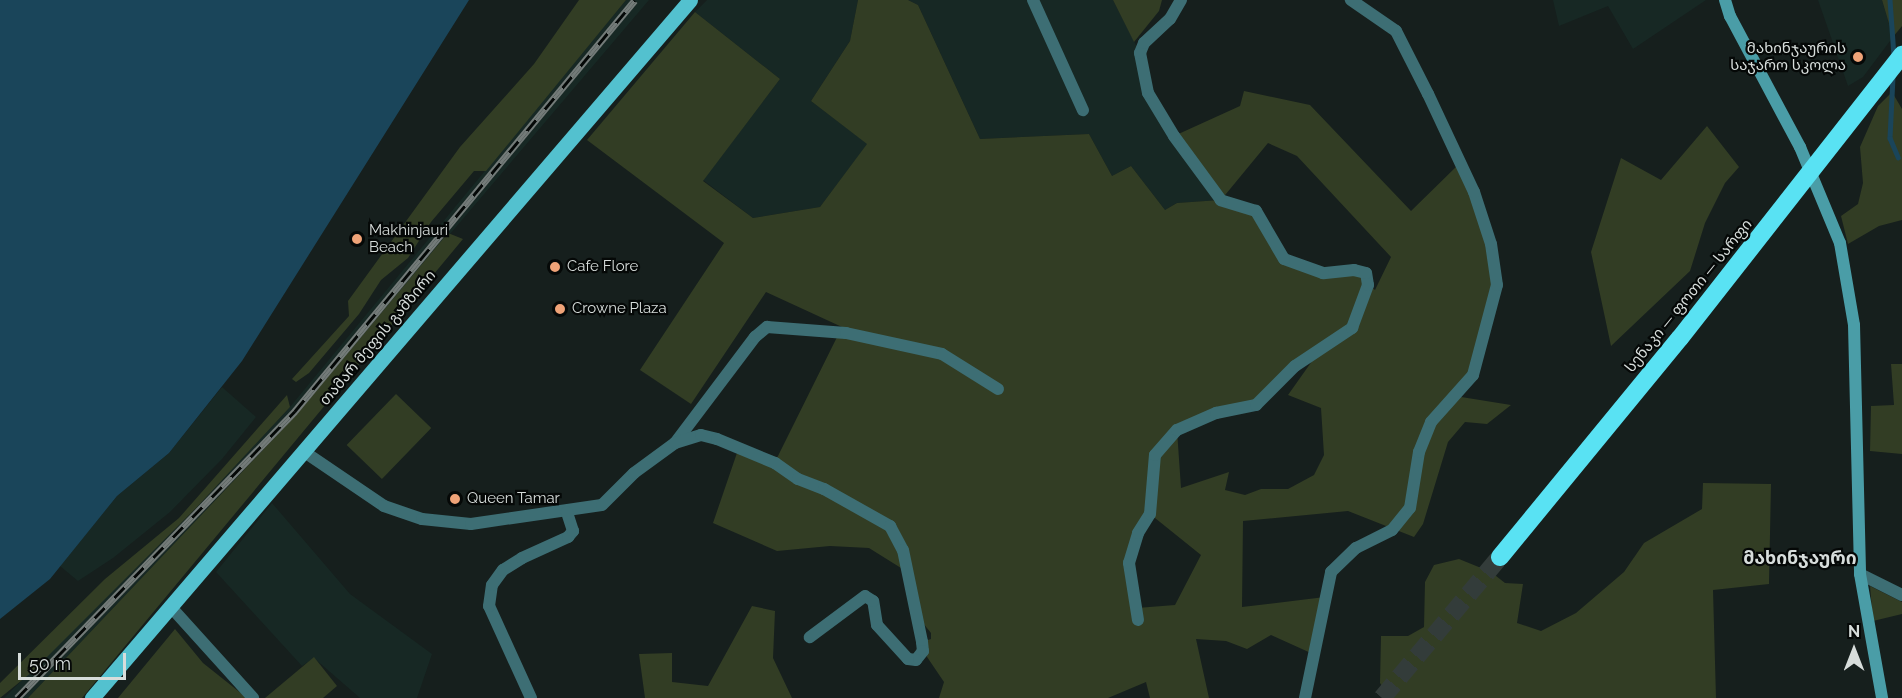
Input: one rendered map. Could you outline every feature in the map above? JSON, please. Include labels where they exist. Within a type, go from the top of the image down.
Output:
[{"type":"highway","name":"სენაკი — ფოთი — სარფი","points":[[1500,556],[1680,338],[1902,55]]},
{"type":"main road","name":"თამარ მეფის გამზირი","points":[[92,698],[306,453],[690,0]]},
{"type":"street","points":[[1033,0],[1083,110]]},
{"type":"street","points":[[1138,620],[1129,563],[1138,533],[1150,514],[1155,455],[1177,430],[1216,413],[1256,405],[1295,366],[1352,328],[1368,285],[1366,273],[1354,270],[1323,273],[1284,259],[1256,211],[1221,200],[1174,136],[1148,93],[1140,53],[1144,42],[1170,19],[1181,0]]},
{"type":"street","points":[[1305,698],[1331,572],[1356,548],[1392,530],[1410,508],[1419,452],[1431,422],[1473,375],[1497,285],[1491,244],[1474,192],[1428,94],[1395,32],[1351,0]]},
{"type":"street","points":[[1725,0],[1730,16],[1800,147],[1840,243],[1854,325],[1860,574],[1882,698]]},
{"type":"street","points":[[306,453],[378,503],[422,519],[471,524],[567,512],[602,505],[634,473],[675,443],[755,337],[767,327],[846,333],[942,354],[998,389]]},
{"type":"street","points":[[675,443],[700,435],[717,439],[775,463],[798,479],[824,489],[890,526],[903,550],[923,651],[916,660],[908,659],[877,625],[873,601],[865,596],[810,637]]},
{"type":"street","points":[[531,698],[489,606],[492,585],[503,570],[522,558],[568,537],[573,531],[567,512]]},
{"type":"street","points":[[1860,574],[1902,595]]},
{"type":"street","points":[[170,606],[253,698]]},
{"type":"shaded area","points":[[626,0],[649,0],[297,414],[28,698],[4,698],[196,508],[290,407]]},
{"type":"shaded area","points":[[707,0],[858,0],[850,41],[811,101],[868,144],[820,207],[753,218],[703,180],[780,79],[695,12]]},
{"type":"shaded area","points":[[908,0],[1113,0],[1140,53],[1148,93],[1221,200],[1177,203],[1165,210],[1131,166],[1112,176],[1089,134],[980,139],[918,5]]},
{"type":"shaded area","points":[[1553,0],[1706,0],[1633,49],[1608,6],[1559,26]]},
{"type":"shaded area","name":"მახინჯაურის საჯარო სკოლა","points":[[1818,0],[1882,0],[1893,37],[1863,77],[1848,86]]},
{"type":"shaded area","points":[[222,387],[256,417],[222,459],[170,512],[113,558],[78,581],[60,566],[117,496],[169,453]]},
{"type":"shaded area","points":[[272,503],[350,594],[432,654],[417,698],[360,698],[314,658],[302,666],[216,572]]},
{"type":"green space","points":[[579,0],[626,0],[486,171],[474,171],[431,222],[408,258],[381,280],[359,314],[309,373],[296,382],[292,379],[349,316],[348,301],[460,147],[534,64]]},
{"type":"green space","points":[[858,0],[908,0],[918,5],[980,139],[1089,134],[1112,176],[1131,166],[1165,210],[1177,203],[1220,200],[1174,136],[1240,106],[1244,91],[1310,105],[1411,211],[1459,164],[1474,192],[1497,285],[1473,375],[1455,396],[1511,405],[1487,424],[1465,422],[1448,442],[1423,524],[1414,537],[1348,511],[1243,521],[1242,607],[1325,597],[1313,654],[1271,635],[1247,649],[1226,641],[1196,639],[1209,698],[1150,698],[1146,682],[1108,698],[939,698],[944,682],[923,651],[922,642],[931,639],[931,633],[914,612],[901,568],[869,548],[830,546],[777,551],[713,523],[739,447],[775,462],[842,327],[766,292],[691,404],[640,370],[724,243],[587,140],[695,12],[780,79],[703,181],[753,218],[820,207],[867,144],[811,101],[850,41]],"holes":[[[1268,143],[1297,156],[1391,257],[1375,290],[1354,270],[1304,270],[1284,259],[1256,211],[1221,200]],[[1322,347],[1288,395],[1321,408],[1324,455],[1314,475],[1288,489],[1261,489],[1245,495],[1225,490],[1229,472],[1181,488],[1177,430],[1256,405]],[[1150,514],[1201,555],[1175,605],[1137,608],[1129,563]]]},
{"type":"green space","points":[[1113,0],[1162,0],[1159,11],[1134,42]]},
{"type":"green space","points":[[1882,0],[1902,0],[1902,26],[1893,37]]},
{"type":"green space","points":[[1892,92],[1902,109],[1902,220],[1879,226],[1848,244],[1841,216],[1858,204],[1863,183],[1860,147],[1878,106]]},
{"type":"green space","points":[[1707,126],[1739,167],[1725,183],[1705,223],[1690,271],[1611,346],[1591,252],[1621,158],[1661,180]]},
{"type":"green space","points":[[448,233],[463,239],[82,698],[28,698],[297,414]]},
{"type":"green space","points":[[1891,364],[1902,364],[1902,454],[1870,451],[1871,406],[1894,405]]},
{"type":"green space","points":[[396,394],[431,428],[382,479],[347,445]]},
{"type":"green space","points":[[287,395],[290,407],[196,508],[32,672],[0,698],[0,683],[105,579],[179,518]]},
{"type":"green space","points":[[1703,483],[1771,484],[1769,584],[1713,590],[1716,698],[1390,698],[1380,683],[1381,636],[1408,636],[1424,627],[1425,582],[1434,565],[1459,559],[1491,572],[1505,583],[1523,584],[1517,623],[1541,631],[1576,613],[1624,572],[1644,543],[1702,509]]},
{"type":"green space","points":[[1870,586],[1902,602],[1902,614],[1873,621]]},
{"type":"green space","points":[[752,606],[775,611],[773,658],[792,698],[645,698],[639,654],[672,653],[672,682],[708,686]]},
{"type":"green space","points":[[175,629],[203,663],[247,698],[118,698]]},
{"type":"green space","points":[[314,657],[337,686],[323,698],[265,698]]},
{"type":"water","points":[[0,0],[469,0],[242,361],[169,453],[117,496],[50,579],[0,619]]},
{"type":"waterway","points":[[1890,0],[1894,56]]},
{"type":"waterway","points":[[1893,77],[1890,138],[1898,157]]},
{"type":"tunnel","points":[[1382,698],[1500,557]]},
{"type":"railway","points":[[17,698],[295,411],[635,0]]},
{"type":"place","name":"მახინჯაურის საჯარო სკოლა","points":[[1858,57]]},
{"type":"place","name":"Makhinjauri Beach","points":[[357,239]]},
{"type":"place","name":"Cafe Flore","points":[[555,267]]},
{"type":"place","name":"Crowne Plaza","points":[[560,309]]},
{"type":"place","name":"Queen Tamar","points":[[455,499]]},
{"type":"district","name":"მახინჯაური","points":[[1800,558]]}]
